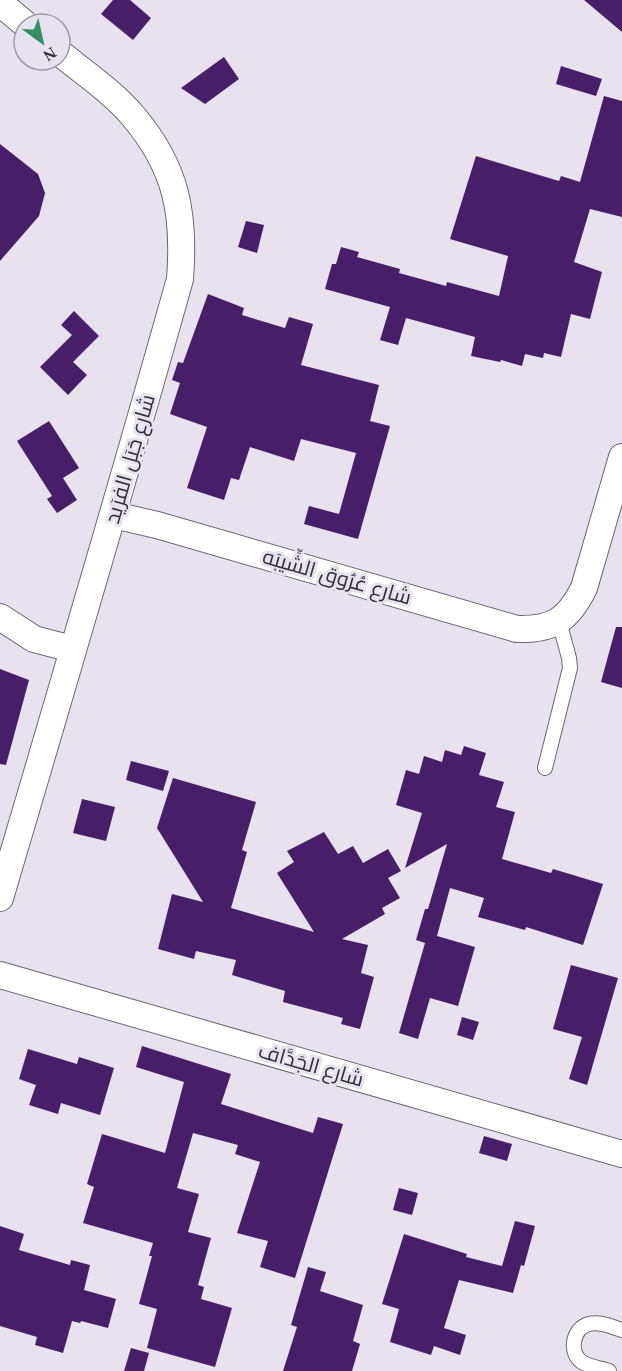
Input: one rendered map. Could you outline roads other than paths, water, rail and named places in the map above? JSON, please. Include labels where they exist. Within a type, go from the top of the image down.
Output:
[{"type":"street","points":[[0,3],[12,13]]},
{"type":"street","name":"شارع جَبَل الفرَيد","points":[[0,898],[72,649],[114,515],[180,279],[183,244],[179,208],[170,174],[153,143],[132,115],[72,63]]},
{"type":"street","points":[[559,621],[574,607],[584,588],[622,457]]},
{"type":"street","name":"شارع عُرُوق الشِّيبَه","points":[[114,515],[169,528],[517,629],[538,629],[559,621]]},
{"type":"street","points":[[0,617],[34,639],[72,649]]},
{"type":"street","name":"شارع الجَدَّاف","points":[[0,975],[622,1154]]},
{"type":"lane","points":[[546,768],[570,668],[559,621]]},
{"type":"lane","points":[[609,1371],[578,1359],[574,1339],[584,1326],[591,1323],[622,1330]]},
{"type":"lane","points":[[617,1371],[622,1368]]}]
